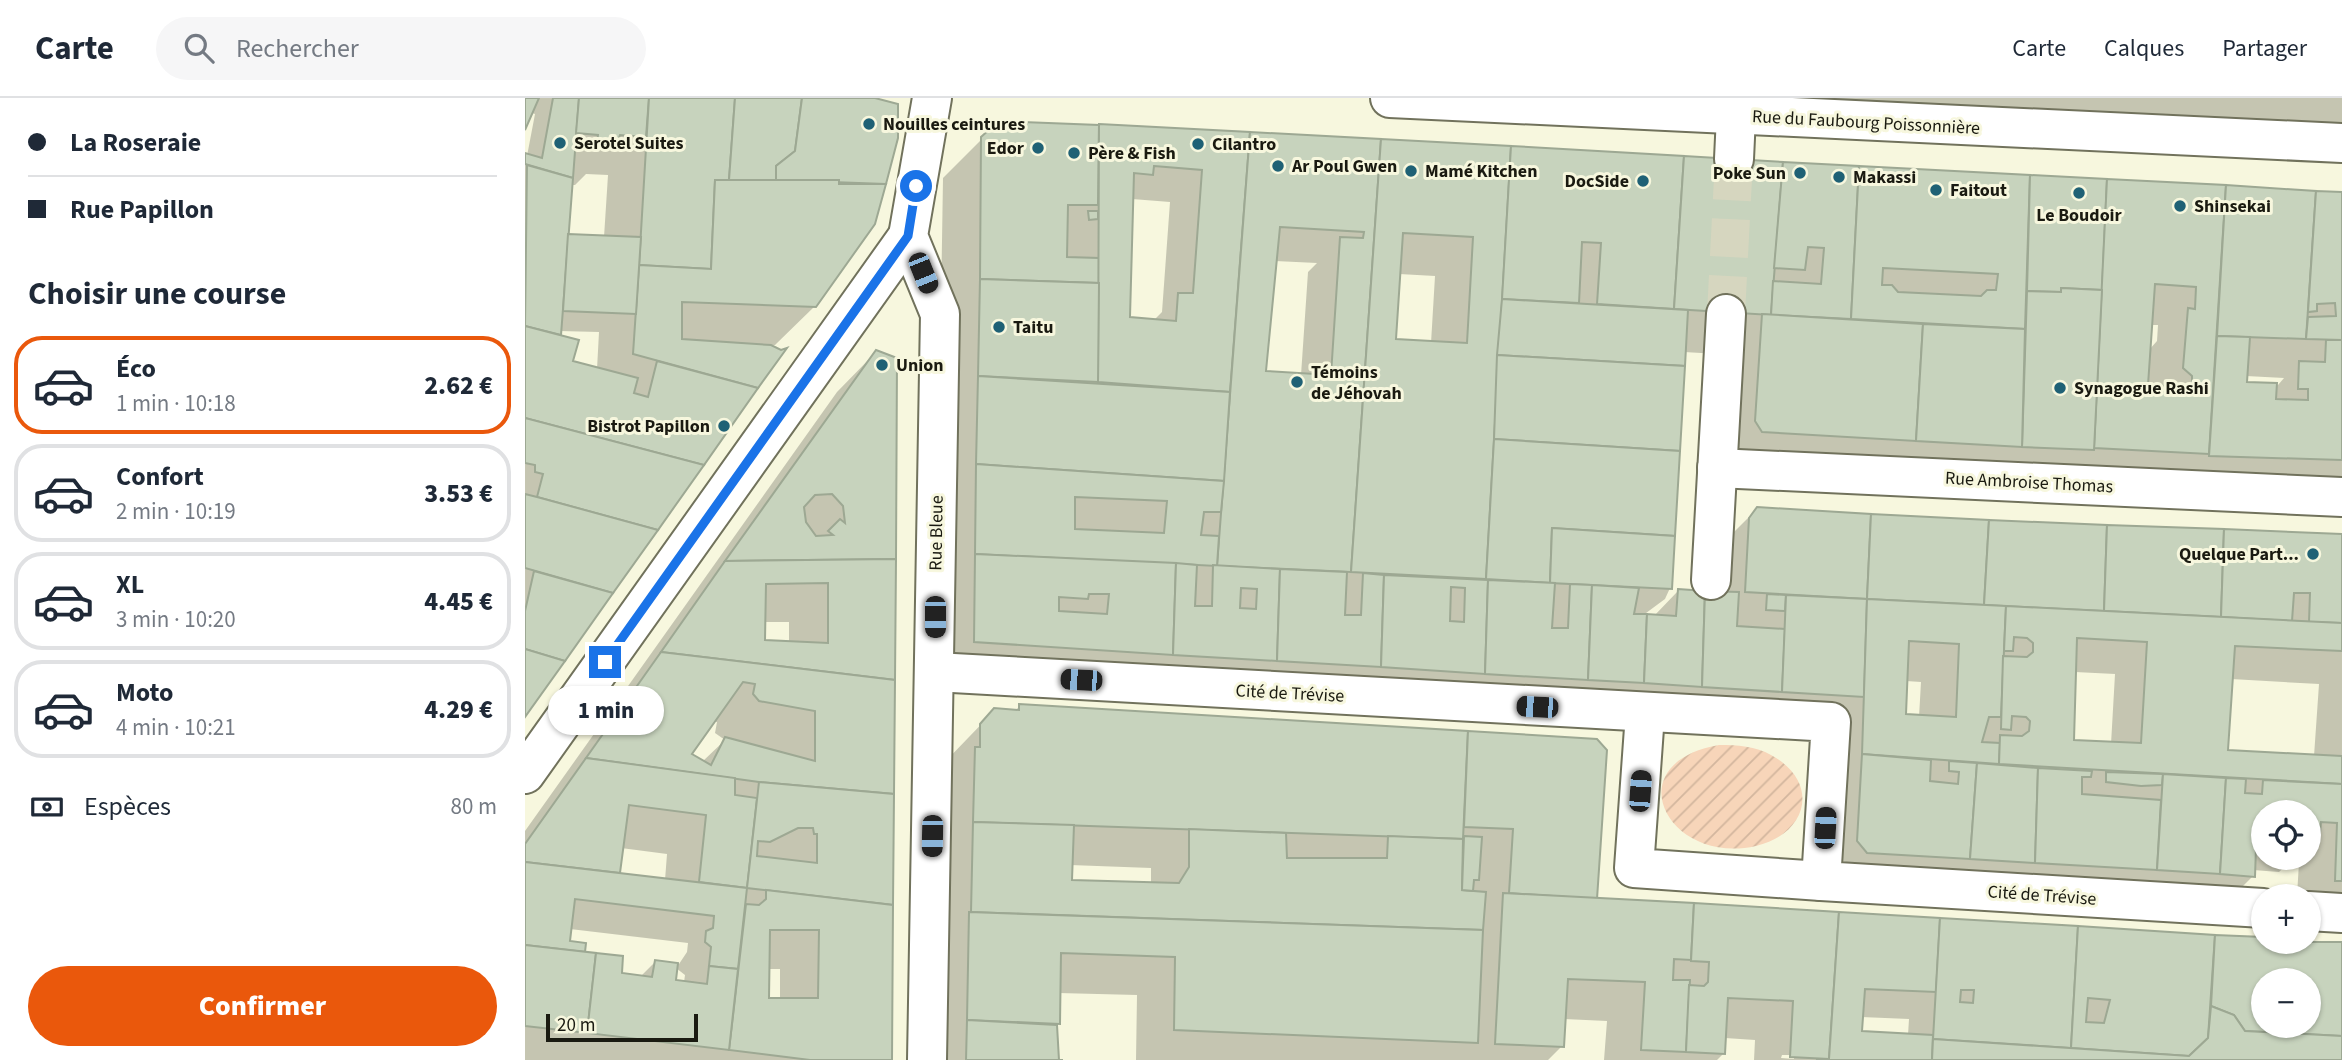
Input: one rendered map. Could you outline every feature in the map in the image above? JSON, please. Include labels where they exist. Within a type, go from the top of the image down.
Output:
[{"type":"street","points":[[525,774],[908,236],[932,98]]},
{"type":"street","name":"Rue du Faubourg Poissonnière","points":[[1390,98],[2342,143]]},
{"type":"street","points":[[1734,159],[1736,116]]},
{"type":"street","name":"Rue Bleue","points":[[908,236],[940,314],[927,1060]]},
{"type":"street","points":[[1711,580],[1725,314]]},
{"type":"street","name":"Rue Ambroise Thomas","points":[[1717,468],[2342,497]]},
{"type":"street","name":"Cité de Trévise","points":[[935,672],[1645,714],[1831,722],[1821,881]]},
{"type":"street","name":"Cité de Trévise","points":[[1645,714],[1634,868],[2251,907]]},
{"type":"street","points":[[2321,912],[2342,913]]},
{"type":"shaded area","points":[[1719,745],[1765,752],[1787,766],[1797,779],[1802,792],[1802,806],[1797,819],[1787,831],[1774,840],[1756,846],[1725,848],[1698,841],[1678,828],[1665,810],[1662,790],[1668,771],[1687,755]]},
{"type":"building","name":"Serotel Suites","points":[[525,98],[539,98],[525,130]]},
{"type":"building","name":"Serotel Suites","points":[[553,98],[579,98],[573,178],[525,164],[525,153],[542,158]]},
{"type":"building","points":[[579,98],[649,98],[646,137],[620,135],[616,146],[602,147],[597,143],[598,135],[576,133]]},
{"type":"building","points":[[649,98],[735,98],[729,180],[715,180],[711,269],[639,265]]},
{"type":"building","points":[[735,98],[802,98],[795,151],[776,166],[776,180],[729,180]]},
{"type":"building","points":[[802,98],[875,98],[898,104],[898,138],[886,184],[776,180],[776,166],[795,151]]},
{"type":"building","points":[[999,121],[1099,125],[1098,205],[1068,205],[1067,257],[1099,258],[1099,283],[980,279],[981,137]]},
{"type":"building","points":[[1099,124],[1250,132],[1230,392],[1098,382]],"holes":[[[1154,166],[1202,170],[1193,293],[1178,293],[1176,321],[1130,317],[1134,173],[1153,175]]]},
{"type":"building","points":[[1250,132],[1381,139],[1351,572],[1217,566]],"holes":[[[1280,227],[1364,232],[1363,238],[1340,237],[1331,375],[1266,371]]]},
{"type":"building","points":[[1381,139],[1511,146],[1486,579],[1351,572]],"holes":[[[1403,233],[1473,237],[1467,343],[1396,339]]]},
{"type":"building","points":[[1511,146],[1684,156],[1674,309],[1597,304],[1601,243],[1582,242],[1579,303],[1502,299]]},
{"type":"building","points":[[1684,156],[1783,162],[1771,315],[1674,309]]},
{"type":"building","points":[[1783,162],[1859,166],[1851,319],[1771,315],[1773,281],[1821,284],[1824,248],[1808,247],[1805,270],[1774,268]]},
{"type":"building","points":[[527,165],[573,178],[561,335],[525,326]]},
{"type":"building","points":[[1859,166],[2030,175],[2025,329],[1851,319]],"holes":[[[1883,268],[1998,274],[1996,290],[1987,290],[1981,296],[1898,292],[1892,285],[1882,285]]]},
{"type":"building","points":[[2030,175],[2107,179],[2102,290],[2061,288],[2061,292],[2027,291]]},
{"type":"building","points":[[2107,179],[2226,185],[2209,454],[2094,448]],"holes":[[[2155,284],[2196,287],[2195,309],[2188,308],[2183,368],[2192,376],[2192,387],[2148,385]]]},
{"type":"building","points":[[715,180],[839,180],[839,184],[886,184],[875,224],[816,307],[682,302],[682,339],[771,345],[781,350],[787,348],[758,388],[633,354],[639,265],[711,269]]},
{"type":"building","points":[[2226,185],[2316,191],[2306,339],[2217,336]]},
{"type":"building","points":[[2316,191],[2342,192],[2342,340],[2306,339],[2308,317],[2336,316],[2335,303],[2317,304],[2317,311],[2308,312]]},
{"type":"building","points":[[1088,211],[1098,211],[1098,219],[1089,220]]},
{"type":"building","points":[[568,234],[641,237],[636,314],[563,311]]},
{"type":"building","points":[[980,279],[1099,283],[1098,382],[978,376]]},
{"type":"building","name":"Synagogue Rashi","points":[[2061,288],[2102,290],[2094,450],[2022,447],[2027,291],[2061,292]]},
{"type":"building","points":[[1502,299],[1688,310],[1685,366],[1497,355]]},
{"type":"building","points":[[1762,314],[1923,324],[1916,441],[1762,432],[1755,421]]},
{"type":"building","points":[[1923,324],[2025,329],[2022,447],[1916,441]]},
{"type":"building","points":[[525,326],[579,340],[573,361],[638,378],[634,393],[648,397],[657,361],[758,388],[704,465],[525,418]]},
{"type":"building","points":[[2217,336],[2250,337],[2247,382],[2277,383],[2276,399],[2308,400],[2308,389],[2298,389],[2299,361],[2325,362],[2326,340],[2342,340],[2342,460],[2209,456]]},
{"type":"building","points":[[876,350],[897,358],[896,559],[725,561]],"holes":[[[832,494],[843,506],[845,523],[840,519],[828,531],[833,535],[816,536],[806,522],[804,507],[815,495]]]},
{"type":"building","points":[[1497,355],[1685,366],[1680,451],[1494,439]]},
{"type":"building","points":[[978,376],[1230,392],[1224,481],[976,464]]},
{"type":"building","points":[[525,418],[704,465],[658,530],[537,497],[543,474],[535,472],[535,465],[525,463]]},
{"type":"building","points":[[1494,439],[1680,451],[1675,536],[1552,528],[1550,583],[1486,579]]},
{"type":"building","points":[[976,464],[1224,481],[1221,512],[1204,512],[1201,535],[1219,536],[1217,566],[975,554]],"holes":[[[1075,497],[1167,501],[1164,533],[1075,529]]]},
{"type":"building","points":[[525,494],[658,530],[613,593],[525,568]]},
{"type":"building","points":[[1757,507],[1871,514],[1867,599],[1745,592],[1749,518]]},
{"type":"building","points":[[1871,514],[1989,520],[1984,605],[1867,599]]},
{"type":"building","points":[[1989,520],[2107,525],[2104,611],[1984,605]]},
{"type":"building","points":[[2107,525],[2224,529],[2221,617],[2104,611]]},
{"type":"building","points":[[1552,528],[1675,536],[1672,589],[1550,583]]},
{"type":"building","points":[[2224,529],[2342,534],[2342,623],[2309,622],[2310,593],[2294,593],[2292,621],[2221,617]]},
{"type":"building","points":[[975,554],[1176,563],[1173,655],[974,642]],"holes":[[[1089,594],[1109,594],[1107,614],[1059,611],[1059,597],[1088,599]]]},
{"type":"building","points":[[896,559],[895,680],[661,652],[725,561]],"holes":[[[828,583],[828,643],[765,640],[766,584]]]},
{"type":"building","points":[[1176,563],[1197,565],[1195,606],[1212,606],[1213,565],[1280,569],[1277,661],[1173,655]],"holes":[[[1241,588],[1257,589],[1256,609],[1240,608]]]},
{"type":"building","points":[[1280,569],[1347,572],[1345,615],[1361,615],[1363,573],[1384,575],[1381,667],[1277,661]]},
{"type":"building","points":[[534,571],[613,593],[565,661],[525,649],[525,611]]},
{"type":"building","points":[[1384,575],[1488,580],[1485,674],[1381,667]],"holes":[[[1451,587],[1465,588],[1464,622],[1450,621]]]},
{"type":"building","points":[[1488,580],[1555,583],[1552,628],[1568,628],[1570,584],[1592,585],[1588,680],[1485,674]]},
{"type":"building","points":[[1592,585],[1639,588],[1634,614],[1647,614],[1644,683],[1588,680]]},
{"type":"building","points":[[1678,589],[1705,591],[1702,687],[1644,683],[1647,614],[1676,616]]},
{"type":"building","points":[[1705,591],[1739,592],[1737,626],[1785,629],[1782,692],[1702,687]]},
{"type":"building","points":[[1767,594],[1786,595],[1785,611],[1766,610]]},
{"type":"building","points":[[1786,595],[1867,599],[1864,697],[1782,692]]},
{"type":"building","points":[[1867,599],[2006,606],[2001,717],[1989,717],[1982,742],[2000,743],[1999,764],[1862,754]],"holes":[[[1909,641],[1959,644],[1956,717],[1906,714]]]},
{"type":"building","points":[[2006,606],[2342,623],[2342,651],[2235,646],[2228,750],[2342,756],[2342,784],[1999,764],[2000,735],[2022,736],[2029,731],[2030,721],[2026,717],[2012,716],[2011,730],[2001,729],[2003,656],[2027,657],[2033,652],[2033,643],[2027,638],[2014,637],[2013,651],[2004,651]],"holes":[[[2077,638],[2147,642],[2141,743],[2074,740]]]},
{"type":"building","points":[[525,649],[565,661],[525,717]]},
{"type":"building","points":[[661,652],[895,680],[894,794],[759,782],[586,758]],"holes":[[[743,682],[755,684],[753,694],[759,701],[815,711],[815,761],[725,737],[711,765],[692,754]]]},
{"type":"building","points":[[1019,704],[1468,731],[1463,839],[973,822],[975,747],[980,747],[980,724],[994,708],[1019,710]]},
{"type":"building","points":[[1468,731],[1597,739],[1607,750],[1597,899],[1509,893],[1513,829],[1464,827]]},
{"type":"building","points":[[1862,754],[1931,760],[1930,781],[1958,784],[1959,772],[1949,771],[1949,761],[1977,763],[1970,859],[1867,853],[1857,841]]},
{"type":"building","points":[[586,758],[735,778],[735,795],[757,798],[747,888],[699,882],[706,815],[629,805],[620,873],[525,862],[525,844]]},
{"type":"building","points":[[1977,763],[2038,768],[2035,863],[1970,859]]},
{"type":"building","points":[[2038,768],[2092,771],[2091,777],[2082,777],[2082,794],[2161,800],[2157,870],[2035,863]]},
{"type":"building","points":[[2106,772],[2163,774],[2162,785],[2141,786],[2106,782]]},
{"type":"building","points":[[2163,774],[2226,778],[2220,874],[2157,870]]},
{"type":"building","points":[[2226,778],[2246,779],[2245,793],[2262,794],[2263,780],[2342,784],[2342,881],[2335,881],[2337,823],[2321,822],[2321,800],[2251,800],[2251,870],[2255,870],[2255,877],[2220,874]]},
{"type":"building","points":[[759,782],[894,794],[893,905],[747,888]],"holes":[[[798,828],[813,828],[814,834],[817,834],[817,863],[757,856],[758,841],[770,842]]]},
{"type":"building","points":[[973,822],[1074,825],[1072,880],[1179,883],[1189,867],[1189,829],[1286,833],[1287,858],[1387,858],[1388,836],[1463,839],[1462,890],[1486,892],[1483,930],[971,912]]},
{"type":"building","points":[[1464,836],[1482,837],[1479,880],[1474,880],[1473,891],[1462,890]]},
{"type":"building","points":[[525,862],[747,888],[738,969],[709,966],[711,947],[705,942],[706,931],[713,928],[714,916],[575,899],[570,941],[586,943],[585,952],[525,945]]},
{"type":"building","points":[[766,890],[893,905],[892,1060],[810,1060],[729,1050],[746,904],[759,905],[766,899]],"holes":[[[770,930],[819,930],[818,998],[769,998]]]},
{"type":"building","points":[[1503,893],[1694,903],[1691,960],[1674,959],[1673,980],[1690,980],[1686,1052],[1641,1050],[1645,982],[1568,979],[1564,1047],[1495,1044]]},
{"type":"building","points":[[1694,903],[1839,912],[1829,1059],[1790,1057],[1793,1001],[1728,998],[1725,1054],[1686,1052],[1689,985],[1704,986],[1708,982],[1709,962],[1691,961]]},
{"type":"building","points":[[969,912],[1483,930],[1478,1043],[1174,1030],[1175,957],[1061,953],[1060,1024],[967,1020]]},
{"type":"building","points":[[1839,912],[1940,918],[1936,992],[1865,989],[1862,1031],[1933,1035],[1932,1060],[1816,1060],[1829,1059]]},
{"type":"building","points":[[1940,918],[2078,926],[2071,1048],[1933,1039]],"holes":[[[1961,990],[1974,990],[1973,1003],[1960,1002]]]},
{"type":"building","points":[[2078,926],[2215,935],[2208,1038],[2189,1056],[2071,1048]],"holes":[[[2088,998],[2110,1000],[2104,1023],[2086,1022]]]},
{"type":"building","points":[[2215,935],[2251,936],[2251,954],[2321,954],[2321,942],[2342,942],[2342,1036],[2321,1035],[2321,968],[2251,968],[2251,1031],[2245,1031],[2234,1015],[2211,1006]]},
{"type":"building","points":[[525,945],[596,953],[587,1033],[525,1026]]},
{"type":"building","points":[[596,953],[623,956],[622,973],[652,977],[655,960],[678,963],[676,980],[707,984],[709,966],[738,969],[729,1050],[587,1033]]},
{"type":"building","points":[[2211,1006],[2234,1015],[2245,1031],[2251,1031],[2251,1038],[2342,1036],[2342,1060],[1932,1060],[1933,1039],[2189,1056],[2208,1038]]},
{"type":"building","points":[[967,1020],[1057,1025],[1059,1060],[966,1060]]},
{"type":"tunnel","points":[[1726,314],[1734,159]]},
{"type":"place","name":"Nouilles ceintures","points":[[869,124]]},
{"type":"place","name":"Serotel Suites","points":[[560,143]]},
{"type":"place","name":"Cilantro","points":[[1198,144]]},
{"type":"place","name":"Edor","points":[[1038,148]]},
{"type":"place","name":"Père & Fish","points":[[1074,153]]},
{"type":"place","name":"Ar Poul Gwen","points":[[1278,166]]},
{"type":"place","name":"Mamé Kitchen","points":[[1411,171]]},
{"type":"place","name":"Poke Sun","points":[[1800,173]]},
{"type":"place","name":"Makassi","points":[[1839,177]]},
{"type":"place","name":"DocSide","points":[[1643,181]]},
{"type":"place","name":"Faitout","points":[[1936,190]]},
{"type":"place","name":"Le Boudoir","points":[[2079,193]]},
{"type":"place","name":"Shinsekai","points":[[2180,206]]},
{"type":"place","name":"Taitu","points":[[999,327]]},
{"type":"place","name":"Union","points":[[882,365]]},
{"type":"place","name":"Témoins de Jéhovah","points":[[1297,382]]},
{"type":"place","name":"Synagogue Rashi","points":[[2060,388]]},
{"type":"place","name":"Bistrot Papillon","points":[[724,426]]},
{"type":"place","name":"Quelque Part...","points":[[2313,554]]},
{"type":"route","points":[[605,662],[908,236],[916,186]]}]
